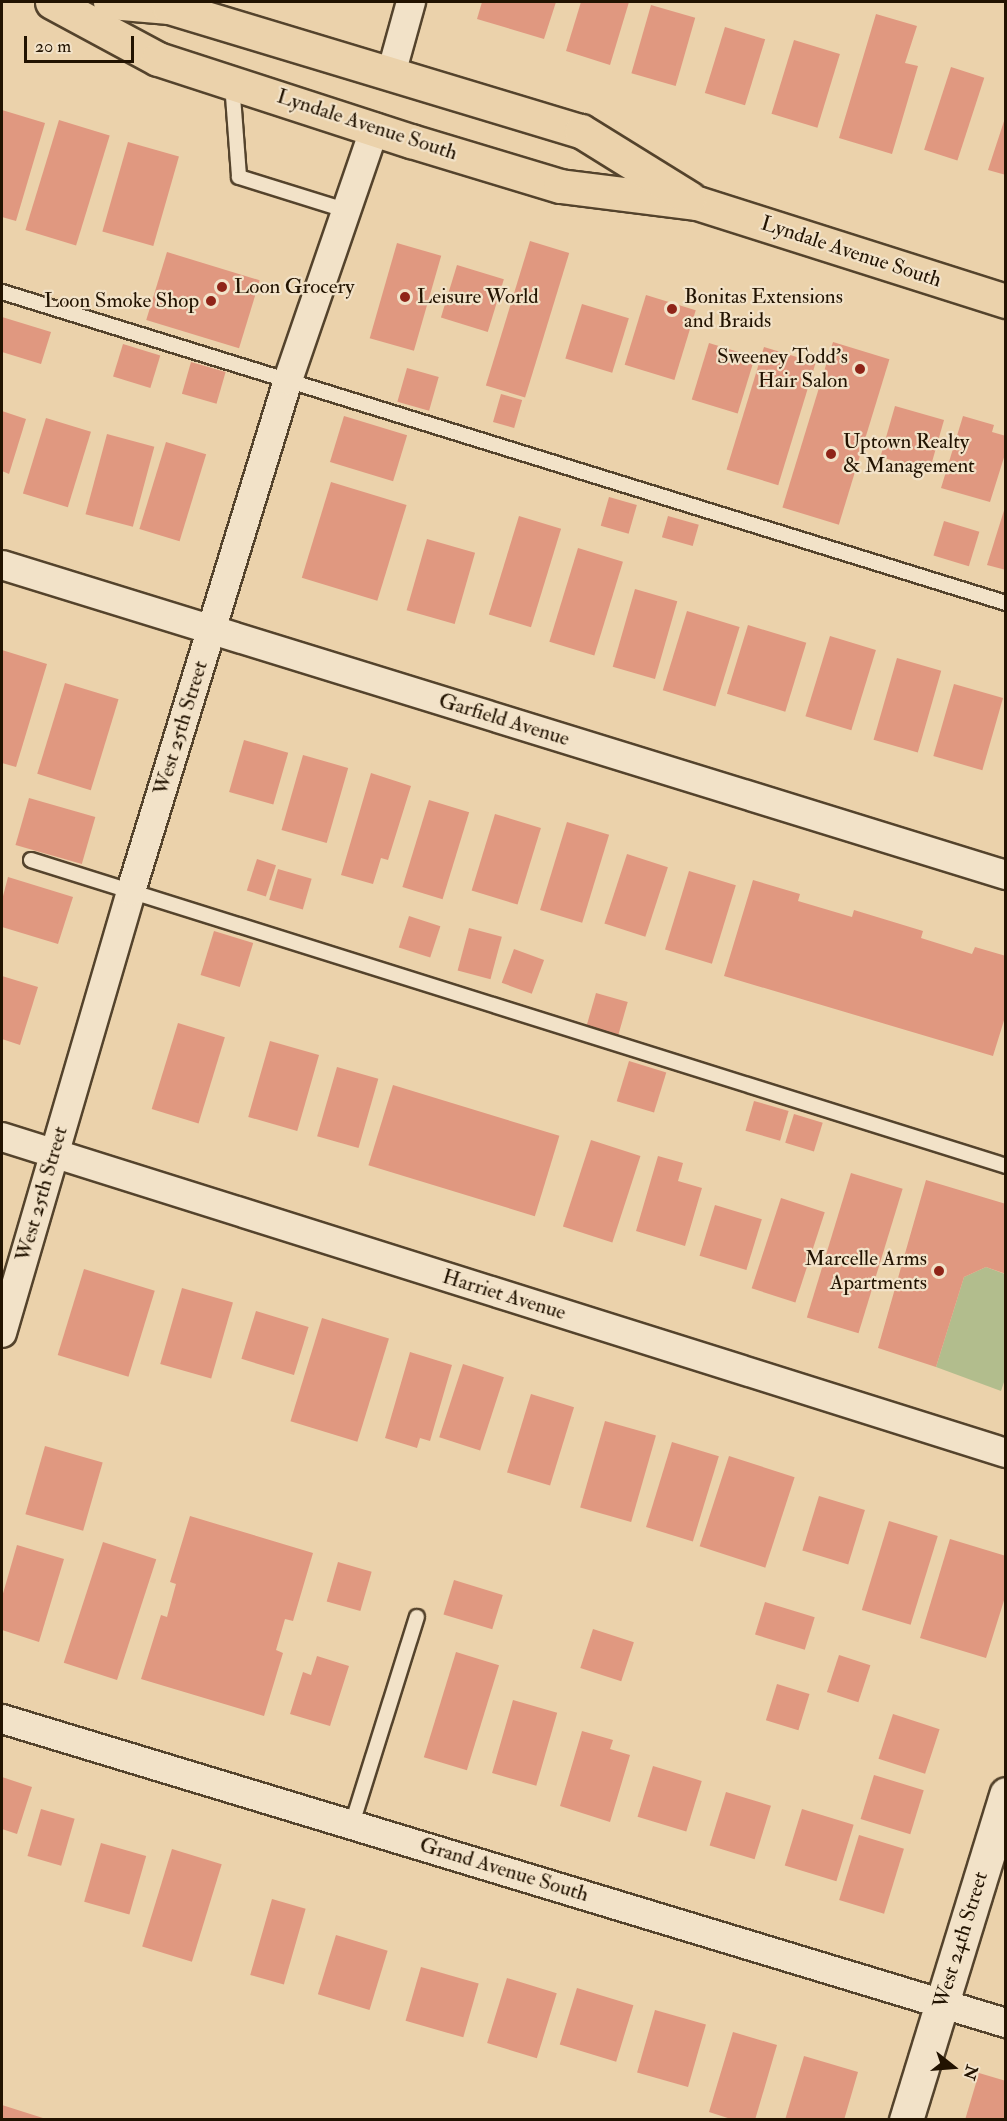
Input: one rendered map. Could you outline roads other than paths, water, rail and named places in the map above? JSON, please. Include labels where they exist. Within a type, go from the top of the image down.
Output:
[{"type":"main road","name":"Lyndale Avenue South","points":[[52,2],[158,59],[375,128],[560,186],[697,203],[1005,301]]},
{"type":"main road","name":"Lyndale Avenue South","points":[[110,2],[169,8],[581,131],[697,203]]},
{"type":"street","points":[[391,74],[411,2]]},
{"type":"street","name":"West 25th Street","points":[[2,1333],[131,891],[288,380],[375,128]]},
{"type":"street","name":"Garfield Avenue","points":[[2,565],[1005,875]]},
{"type":"street","name":"Harriet Avenue","points":[[2,1137],[1005,1453]]},
{"type":"street","name":"Grand Avenue South","points":[[2,1719],[942,2002],[1005,2023]]},
{"type":"street","name":"West 24th Street","points":[[906,2120],[1005,1794]]},
{"type":"lane","points":[[232,82],[239,177],[348,211]]},
{"type":"lane","points":[[2,292],[1005,603]]},
{"type":"lane","points":[[30,860],[1005,1166]]},
{"type":"lane","points":[[352,1824],[417,1617]]},
{"type":"place","name":"Loon Grocery","points":[[222,287]]},
{"type":"place","name":"Leisure World","points":[[405,297]]},
{"type":"place","name":"Loon Smoke Shop","points":[[211,301]]},
{"type":"place","name":"Bonitas Extensions and Braids","points":[[672,309]]},
{"type":"place","name":"Sweeney Todd's Hair Salon","points":[[860,369]]},
{"type":"place","name":"Uptown Realty & Management","points":[[831,454]]},
{"type":"place","name":"Marcelle Arms Apartments","points":[[939,1271]]}]
